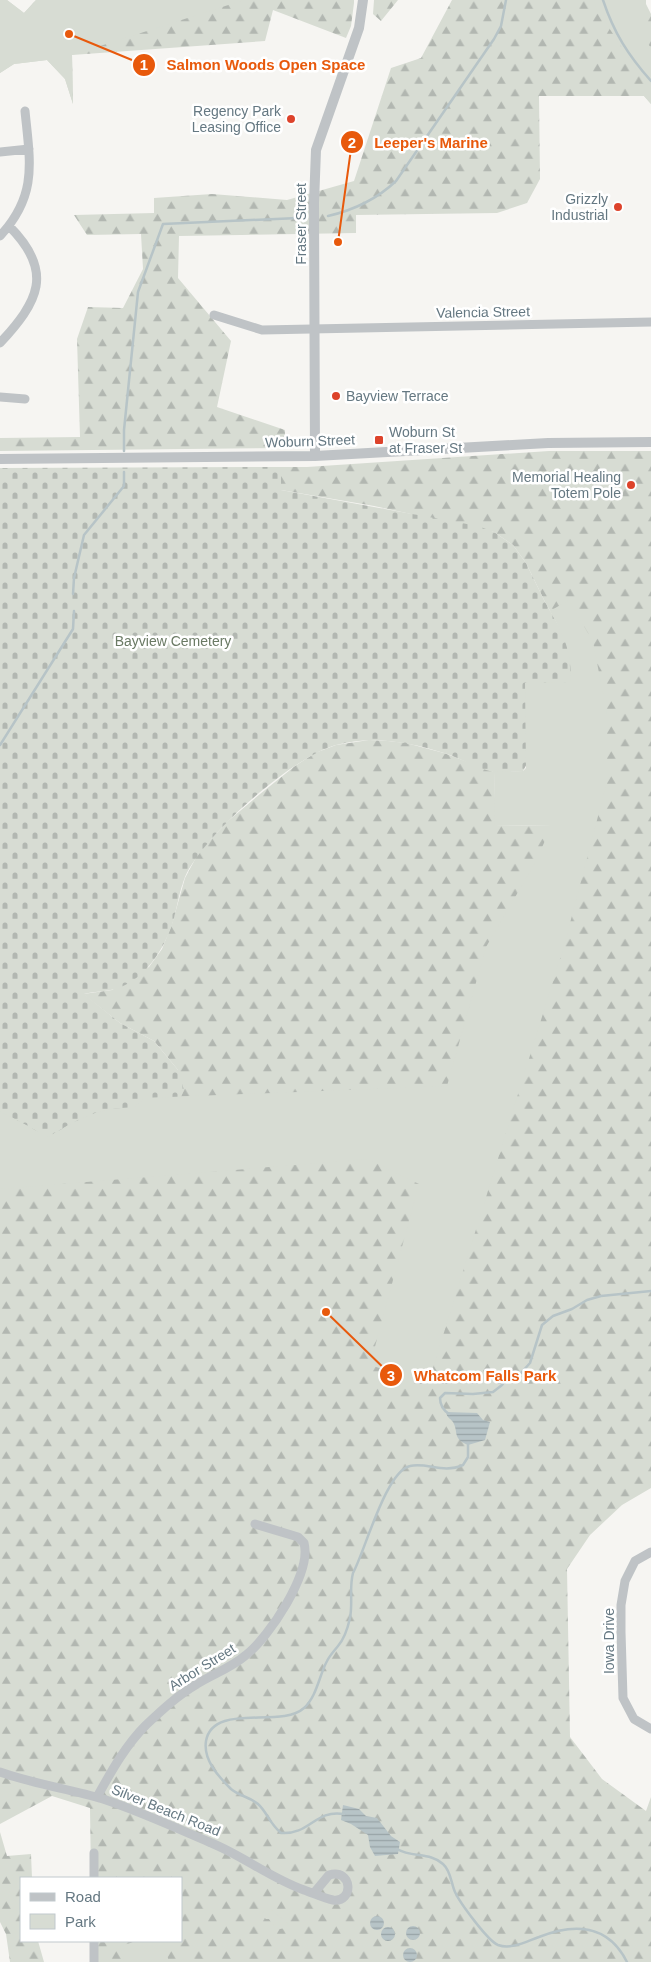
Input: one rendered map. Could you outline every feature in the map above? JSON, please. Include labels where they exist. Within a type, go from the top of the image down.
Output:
[{"type":"street","name":"Fraser Street","points":[[316,456],[314,195],[316,150],[359,28],[363,0]]},
{"type":"street","points":[[0,236],[9,226],[25,197],[29,185],[29,149],[25,111]]},
{"type":"street","points":[[0,152],[29,149]]},
{"type":"street","points":[[0,343],[22,320],[28,310],[33,299],[36,283],[34,262],[28,249],[9,226]]},
{"type":"street","name":"Valencia Street","points":[[214,315],[262,330],[651,322]]},
{"type":"street","points":[[0,397],[25,398]]},
{"type":"street","name":"Woburn Street","points":[[0,459],[316,456],[548,443],[651,442]]},
{"type":"street","name":"Arbor Street","points":[[97,1798],[118,1759],[145,1726],[184,1693],[197,1684],[227,1669],[248,1654],[290,1600],[304,1559],[304,1543],[298,1538],[255,1524]]},
{"type":"street","name":"Iowa Drive","points":[[651,1552],[634,1560],[625,1580],[621,1604],[623,1698],[634,1719],[651,1729]]},
{"type":"street","name":"Silver Beach Road","points":[[0,1772],[97,1798],[212,1843],[266,1872],[314,1893]]},
{"type":"street","points":[[94,1853],[94,1877]]},
{"type":"street","points":[[94,1942],[94,1962]]},
{"type":"green space","points":[[0,0],[7,0],[24,13],[36,0],[354,0],[354,3],[351,26],[346,38],[273,10],[265,41],[72,55],[73,104],[65,79],[47,60],[14,64],[0,73]]},
{"type":"green space","points":[[0,0],[7,0],[24,13],[36,0],[244,0],[72,55],[73,104],[65,79],[47,60],[14,64],[0,73]]},
{"type":"green space","points":[[374,0],[398,0],[381,21],[373,14]]},
{"type":"green space","points":[[452,0],[646,0],[651,14],[651,104],[644,96],[539,96],[540,179],[527,203],[497,213],[356,215],[356,233],[179,236],[178,278],[231,341],[217,407],[285,430],[285,448],[0,451],[0,438],[80,437],[77,339],[88,307],[123,308],[143,269],[141,234],[87,235],[74,215],[154,213],[154,198],[212,194],[287,200],[354,181],[391,68],[421,58]]},
{"type":"green space","points":[[594,0],[646,0],[646,41],[651,48],[651,104],[644,96],[644,90],[649,89],[596,8]]},
{"type":"green space","points":[[549,451],[651,451],[651,1488],[622,1505],[590,1535],[567,1569],[570,1737],[602,1779],[646,1811],[651,1797],[651,1962],[91,1962],[91,1942],[182,1942],[182,1877],[91,1877],[90,1808],[52,1796],[0,1824],[0,1111],[178,1070],[154,1041],[120,1023],[83,994],[112,990],[149,967],[162,949],[172,924],[185,878],[199,852],[228,821],[295,766],[315,753],[336,745],[369,740],[406,743],[444,753],[494,772],[496,826],[552,825],[564,635],[526,563],[513,545],[494,532],[374,506],[281,490],[281,467],[307,467]]},
{"type":"green space","name":"Bayview Cemetery","points":[[281,467],[281,490],[478,526],[494,532],[513,545],[526,563],[564,635],[569,653],[571,682],[523,771],[493,772],[431,749],[390,741],[363,740],[336,745],[318,752],[296,765],[251,800],[229,820],[195,860],[185,877],[174,919],[164,944],[153,961],[139,976],[121,987],[84,994],[120,1023],[154,1041],[178,1070],[184,1090],[181,1097],[145,1098],[133,1108],[110,1109],[99,1112],[78,1120],[48,1137],[0,1111],[0,468]]},
{"type":"green space","points":[[569,600],[593,642],[607,714],[607,782],[564,946],[428,1384],[370,1365],[419,1184],[368,1159],[0,1189],[0,1111],[48,1137],[78,1120],[99,1112],[110,1109],[133,1108],[145,1098],[447,1086],[486,947],[535,863],[552,825],[495,826],[494,772],[523,771],[526,768],[525,683],[571,682],[570,661],[566,645],[550,611]]},
{"type":"green space","points":[[0,1832],[7,1856],[31,1854],[32,1877],[20,1877],[20,1942],[38,1942],[44,1962],[10,1962],[6,1934],[0,1922]]},
{"type":"green space","points":[[264,1909],[270,1909],[289,1924],[285,1928],[280,1929],[272,1924],[269,1919],[262,1916]]},
{"type":"green space","points":[[134,1942],[163,1942],[169,1962],[124,1962],[120,1946]]},
{"type":"shaded area","points":[[446,1412],[477,1413],[483,1420],[490,1422],[485,1440],[468,1445],[460,1440],[453,1422]]},
{"type":"shaded area","points":[[343,1805],[359,1809],[366,1816],[377,1818],[391,1836],[400,1842],[398,1854],[375,1856],[370,1847],[368,1835],[341,1820]]},
{"type":"shaded area","points":[[374,1916],[380,1916],[384,1923],[380,1930],[374,1930],[370,1926],[370,1920]]},
{"type":"shaded area","points":[[410,1926],[416,1926],[420,1933],[416,1940],[410,1940],[406,1936],[406,1930]]},
{"type":"shaded area","points":[[385,1927],[391,1927],[395,1934],[391,1941],[385,1941],[381,1937],[381,1931]]},
{"type":"shaded area","points":[[407,1948],[413,1948],[417,1955],[413,1962],[407,1962],[403,1958],[403,1952]]},
{"type":"waterway","points":[[328,216],[347,211],[364,203],[381,194],[396,181],[494,39],[501,26],[506,0]]},
{"type":"waterway","points":[[603,0],[622,43],[651,81]]},
{"type":"waterway","points":[[124,451],[124,430],[138,292],[163,224],[298,218]]},
{"type":"waterway","points":[[73,594],[74,578],[84,535],[124,486],[124,472]]},
{"type":"waterway","points":[[0,745],[73,629],[74,611]]},
{"type":"waterway","points":[[449,1414],[444,1409],[440,1398],[445,1393],[473,1394],[493,1392],[508,1377],[521,1373],[530,1363],[542,1325],[553,1316],[572,1309],[587,1300],[601,1296],[651,1291]]},
{"type":"waterway","points":[[344,1814],[334,1813],[326,1815],[299,1830],[291,1833],[281,1833],[258,1804],[234,1791],[212,1767],[207,1755],[206,1741],[211,1729],[221,1722],[234,1719],[280,1717],[293,1714],[304,1708],[315,1692],[327,1661],[346,1632],[351,1612],[353,1573],[377,1513],[393,1482],[401,1471],[410,1466],[423,1465],[449,1468],[463,1465],[468,1457],[468,1443]]},
{"type":"waterway","points":[[397,1849],[403,1852],[427,1856],[443,1864],[448,1870],[455,1892],[462,1904],[481,1929],[498,1945],[514,1946],[552,1932],[577,1929],[589,1930],[610,1940],[619,1949],[627,1962]]},
{"type":"place","name":"Salmon Woods Open Space","points":[[69,34]]},
{"type":"place","name":"Regency Park Leasing Office","points":[[291,119]]},
{"type":"place","name":"Grizzly Industrial","points":[[618,207]]},
{"type":"place","name":"Leeper's Marine","points":[[338,242]]},
{"type":"place","name":"Bayview Terrace","points":[[336,396]]},
{"type":"place","name":"Woburn St at Fraser St","points":[[379,440]]},
{"type":"place","name":"Memorial Healing Totem Pole","points":[[631,485]]},
{"type":"place","name":"Whatcom Falls Park","points":[[326,1312]]}]
